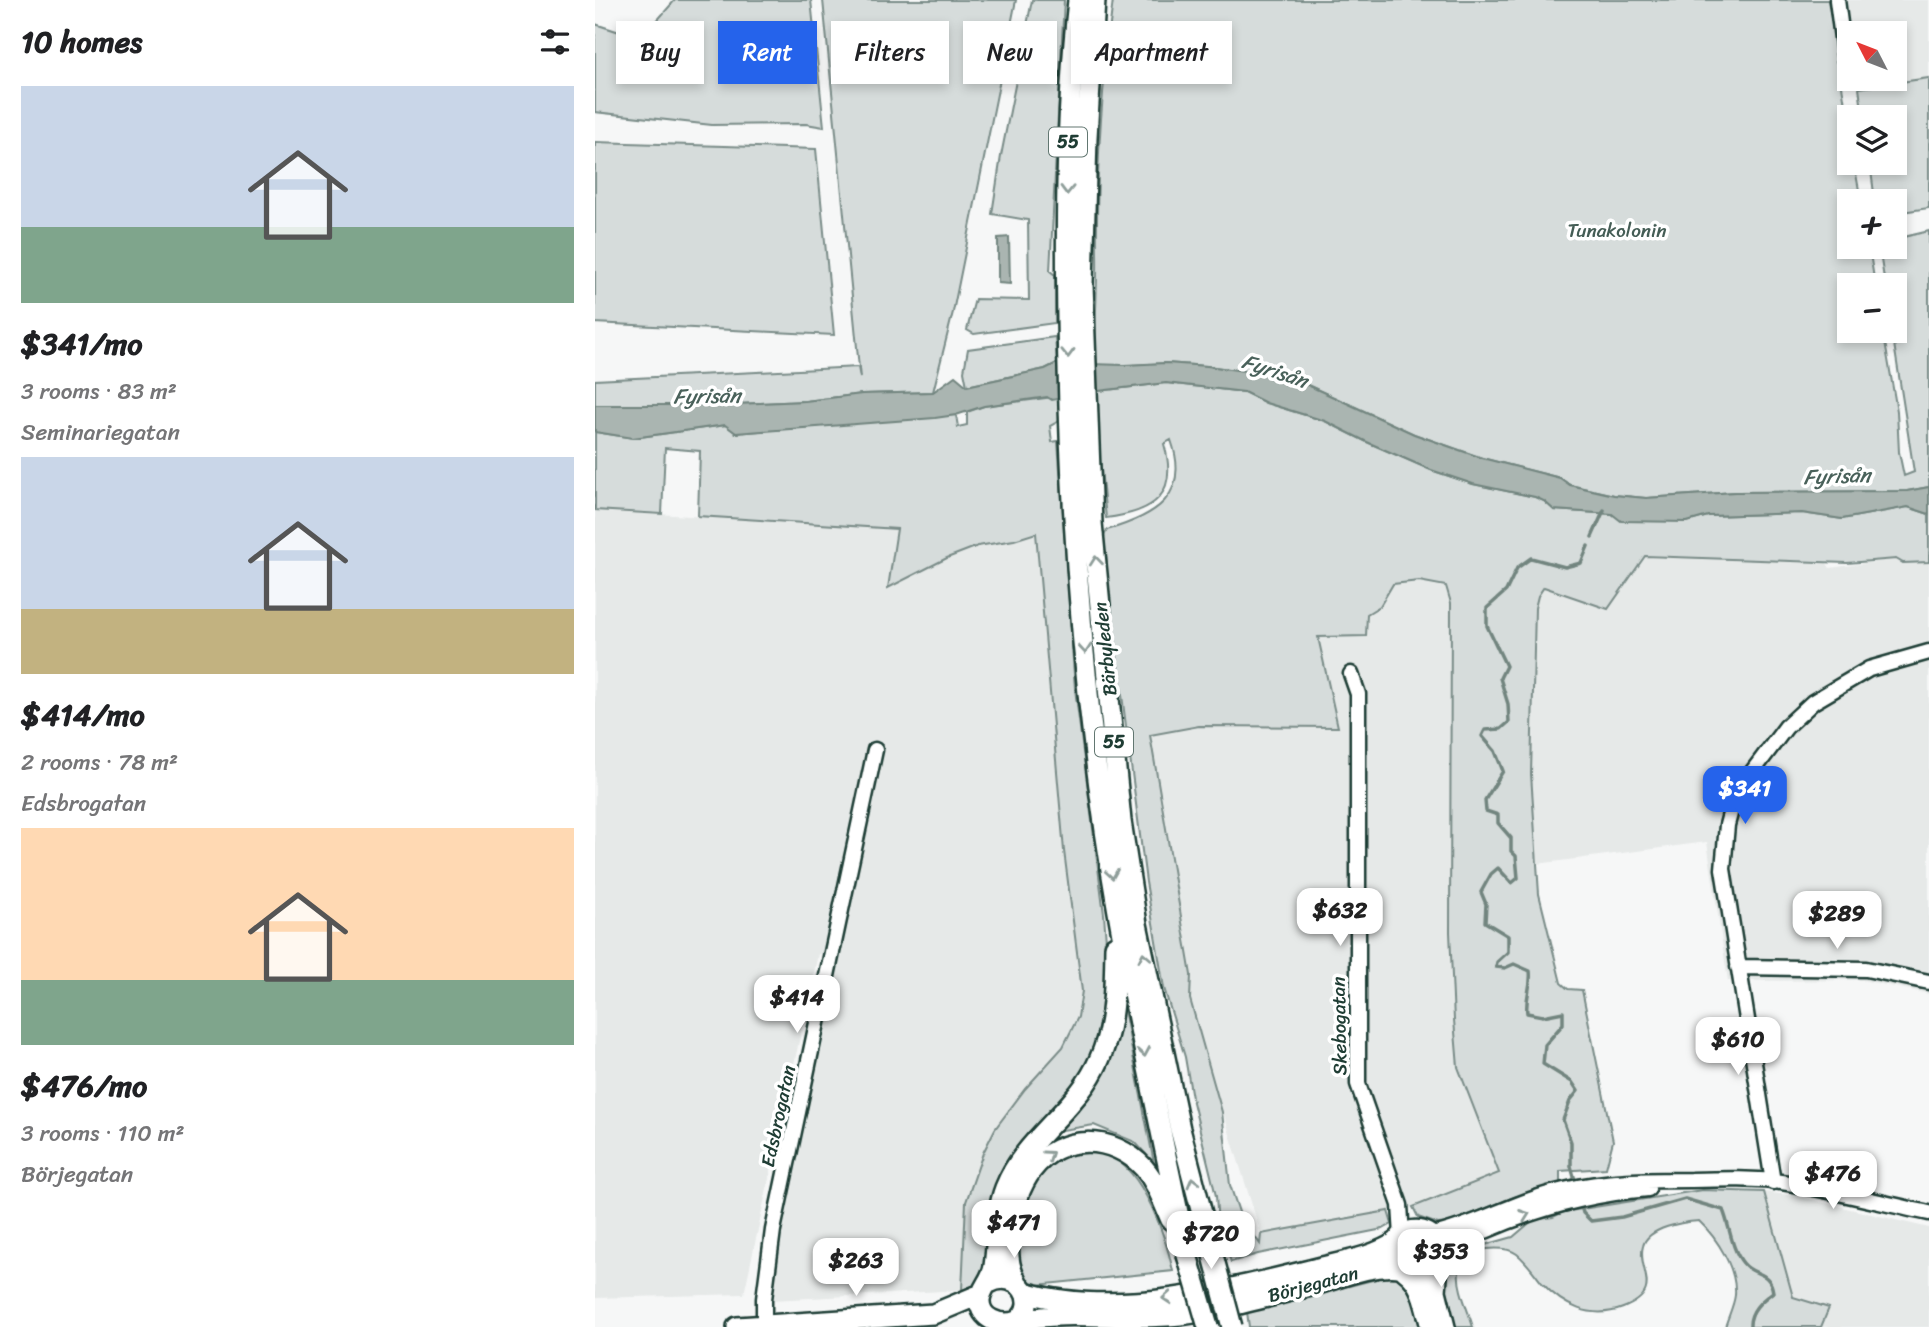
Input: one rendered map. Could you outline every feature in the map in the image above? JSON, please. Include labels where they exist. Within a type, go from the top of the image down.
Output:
[{"type":"main road","name":"Bärbyleden","points":[[1078,0],[1068,137],[1079,458],[1073,527],[1092,724],[1118,912],[1146,1065],[1187,1255],[1208,1327]]},
{"type":"main road","name":"Bärbyleden","points":[[1075,285],[1095,0]]},
{"type":"main road","name":"Bärbyleden","points":[[1079,458],[1092,523],[1121,821],[1137,923],[1179,1129],[1232,1327]]},
{"type":"main road","points":[[1118,912],[1114,947],[1113,1009],[1105,1046],[1087,1082],[1029,1148],[1012,1173],[996,1220],[995,1263],[980,1302],[1003,1323],[1026,1307],[1021,1287],[1009,1261],[1011,1220],[1020,1190],[1033,1169],[1044,1157],[1075,1143],[1105,1143],[1126,1152],[1143,1167],[1157,1189],[1187,1255]]},
{"type":"main road","points":[[1431,1327],[1423,1299],[1395,1254],[1400,1239],[1411,1231],[1428,1233],[1440,1246],[1436,1290],[1445,1327]]},
{"type":"main road","name":"Börjegatan","points":[[1021,1287],[1071,1302],[1176,1298],[1249,1285],[1378,1253],[1400,1239]]},
{"type":"main road","points":[[1405,1270],[1416,1276],[1429,1273],[1440,1259]]},
{"type":"main road","name":"Börjegatan","points":[[916,1327],[963,1316],[1003,1323],[1071,1314],[1180,1315],[1335,1280],[1376,1266],[1405,1270]]},
{"type":"main road","points":[[737,1327],[933,1314],[1003,1278],[1021,1287]]},
{"type":"street","points":[[1837,0],[1841,21]]},
{"type":"street","points":[[1773,1182],[1723,869],[1727,825],[1735,795],[1786,727],[1814,702],[1869,669],[1929,652]]},
{"type":"street","name":"Skebogatan","points":[[1351,674],[1358,694],[1358,1084],[1400,1205],[1400,1239]]},
{"type":"street","name":"Edsbrogatan","points":[[764,1326],[764,1299],[773,1230],[875,750]]},
{"type":"street","points":[[1738,967],[1866,969],[1929,982]]},
{"type":"street","points":[[1428,1233],[1457,1229],[1529,1199],[1566,1196],[1594,1190],[1741,1179],[1773,1182],[1929,1213]]},
{"type":"street","points":[[1440,1259],[1463,1241],[1566,1196]]},
{"type":"street","name":"Skebogatan","points":[[1400,1205],[1428,1233]]},
{"type":"shaded area","points":[[1846,0],[1929,0],[1929,78],[1907,81],[1907,21],[1849,21]]},
{"type":"shaded area","points":[[1009,237],[1010,284],[998,283],[998,238]]},
{"type":"shaded area","points":[[1057,363],[1166,363],[1290,377],[1414,434],[1482,458],[1560,478],[1570,485],[1614,495],[1646,498],[1735,492],[1907,491],[1929,487],[1929,514],[1908,507],[1842,519],[1802,513],[1708,516],[1687,522],[1621,521],[1612,514],[1554,510],[1535,497],[1473,484],[1431,470],[1325,421],[1266,403],[1244,392],[1166,383],[1098,391],[1052,400],[1047,397],[984,406],[935,418],[736,433],[725,425],[633,438],[595,432],[595,405],[713,405],[805,401],[862,394],[933,392],[955,376],[967,386],[1045,369]]},
{"type":"shaded area","points":[[595,510],[897,529],[888,588],[947,558],[978,546],[1036,533],[1064,851],[1082,991],[1078,1017],[1063,1047],[1025,1089],[995,1129],[983,1153],[966,1202],[962,1290],[772,1300],[780,1213],[840,956],[818,954],[744,1294],[595,1298]]},
{"type":"shaded area","points":[[1644,556],[1826,562],[1830,568],[1896,559],[1903,563],[1929,562],[1929,994],[1862,980],[1728,981],[1707,842],[1537,864],[1531,774],[1532,677],[1535,608],[1538,596],[1544,587]]},
{"type":"shaded area","points":[[1314,567],[1452,572],[1450,932],[1454,1020],[1458,1067],[1499,1174],[1413,1207],[1261,1234],[1190,999],[1191,975],[1150,735],[1199,726],[1338,727],[1318,637]]},
{"type":"shaded area","points":[[1764,1192],[1796,1196],[1929,1228],[1929,1327],[1821,1327],[1829,1308],[1793,1297]]},
{"type":"green space","points":[[675,0],[811,0],[813,21],[718,21],[718,84],[817,84],[817,59],[824,127],[806,124],[712,125],[595,112],[595,24],[616,31],[616,84],[704,84],[704,21],[657,21]]},
{"type":"green space","points":[[823,0],[1016,0],[1012,21],[963,21],[963,84],[999,84],[953,312],[933,392],[862,394],[806,401],[713,405],[595,405],[595,380],[858,367],[860,378],[831,84],[949,84],[949,21],[831,21],[831,82]]},
{"type":"green space","points":[[1032,0],[1064,0],[1050,271],[1055,275],[1055,323],[974,334],[967,330],[975,299],[1029,300],[1028,220],[992,214],[1015,84],[1057,84],[1057,21],[1028,21]]},
{"type":"green space","name":"Tunakolonin","points":[[1113,0],[1828,0],[1837,55],[1837,91],[1843,91],[1845,105],[1837,105],[1837,175],[1856,175],[1859,189],[1837,189],[1837,259],[1871,259],[1873,273],[1837,273],[1837,343],[1885,343],[1897,411],[1899,452],[1904,476],[1914,472],[1894,343],[1907,343],[1907,273],[1883,273],[1881,259],[1907,259],[1907,236],[1929,231],[1929,487],[1907,491],[1735,492],[1646,498],[1614,495],[1569,485],[1560,478],[1482,458],[1414,434],[1290,377],[1166,363],[1095,367],[1099,158],[1104,84],[1232,84],[1232,21],[1111,21]]},
{"type":"green space","points":[[1929,78],[1929,208],[1907,211],[1907,189],[1873,189],[1872,175],[1907,175],[1907,105],[1861,105],[1859,91],[1907,91],[1907,81]]},
{"type":"green space","points":[[595,142],[816,149],[834,335],[595,323]]},
{"type":"green space","points":[[1055,337],[1057,363],[1045,369],[967,386],[964,371],[968,349]]},
{"type":"green space","points":[[1166,383],[1244,392],[1266,403],[1325,421],[1431,470],[1473,484],[1535,497],[1554,510],[1687,522],[1708,516],[1802,513],[1842,519],[1908,507],[1929,514],[1929,562],[1903,563],[1896,559],[1847,563],[1645,556],[1608,609],[1544,587],[1538,596],[1535,608],[1531,774],[1539,894],[1561,983],[1568,989],[1582,990],[1613,1141],[1606,1168],[1560,1171],[1560,1184],[1514,1197],[1449,1223],[1438,1224],[1418,1217],[1413,1207],[1499,1173],[1458,1067],[1454,1020],[1450,932],[1451,603],[1446,586],[1419,581],[1393,584],[1380,606],[1367,614],[1366,636],[1318,637],[1338,727],[1199,726],[1150,735],[1191,975],[1190,999],[1222,1112],[1230,1185],[1240,1215],[1260,1244],[1261,1234],[1388,1211],[1392,1224],[1383,1229],[1231,1262],[1218,1225],[1216,1196],[1185,1057],[1164,988],[1146,882],[1107,578],[1104,536],[1107,530],[1140,518],[1165,501],[1176,476],[1176,459],[1171,440],[1164,444],[1168,476],[1159,498],[1137,511],[1106,518],[1097,430],[1098,391]]},
{"type":"green space","points":[[1061,396],[1061,420],[1050,426],[1052,442],[1058,441],[1075,689],[1104,914],[1108,970],[1103,1025],[1088,1067],[1014,1154],[993,1194],[986,1281],[978,1289],[972,1286],[962,1290],[966,1202],[983,1153],[995,1129],[1025,1089],[1063,1047],[1078,1017],[1082,991],[1064,851],[1036,533],[978,546],[947,558],[888,588],[897,529],[698,516],[700,451],[665,448],[662,514],[595,510],[595,432],[633,438],[726,425],[736,433],[956,415],[958,427],[967,425],[967,412],[984,406]]},
{"type":"green space","points":[[1122,999],[1154,1163],[1135,1142],[1094,1125],[1056,1131]]},
{"type":"green space","points":[[1088,1151],[1109,1156],[1133,1175],[1159,1224],[1173,1271],[1027,1286],[1015,1253],[1022,1205],[1038,1173],[1068,1153]]},
{"type":"green space","points":[[1702,1190],[1764,1192],[1793,1297],[1829,1308],[1821,1327],[1725,1327],[1735,1295],[1733,1275],[1719,1245],[1699,1221],[1667,1227],[1646,1240],[1642,1255],[1647,1280],[1643,1295],[1623,1308],[1611,1311],[1589,1311],[1568,1304],[1542,1283],[1524,1260],[1510,1251],[1487,1249],[1472,1254],[1463,1261],[1459,1280],[1473,1327],[1454,1327],[1440,1273],[1460,1252],[1513,1237],[1533,1220],[1553,1217],[1563,1212]]},
{"type":"green space","points":[[1396,1274],[1412,1290],[1418,1303],[1422,1327],[1249,1327],[1247,1312]]},
{"type":"waterway","points":[[1592,537],[1604,510]]},
{"type":"waterway","points":[[1576,1184],[1571,1166],[1571,1142],[1563,1120],[1570,1101],[1578,1091],[1572,1082],[1543,1064],[1545,1045],[1563,1024],[1563,1012],[1543,1016],[1527,1013],[1530,971],[1514,964],[1505,968],[1496,967],[1497,962],[1508,952],[1508,936],[1485,922],[1486,904],[1481,892],[1491,874],[1498,868],[1512,883],[1518,878],[1516,856],[1511,851],[1511,838],[1498,823],[1498,815],[1486,811],[1485,800],[1503,771],[1495,751],[1482,736],[1485,730],[1501,729],[1509,722],[1508,704],[1500,678],[1506,666],[1487,626],[1487,608],[1506,591],[1517,568],[1531,558],[1565,567],[1581,563],[1588,546]]},
{"type":"waterway","points":[[1580,1202],[1583,1213],[1591,1221],[1622,1217],[1685,1199],[1723,1210],[1739,1257],[1747,1267],[1769,1280],[1773,1292],[1754,1311],[1750,1327]]},
{"type":"water label","name":"Fyrisån","points":[[1275,371]]},
{"type":"water label","name":"Fyrisån","points":[[707,396]]},
{"type":"water label","name":"Fyrisån","points":[[1837,476]]}]
